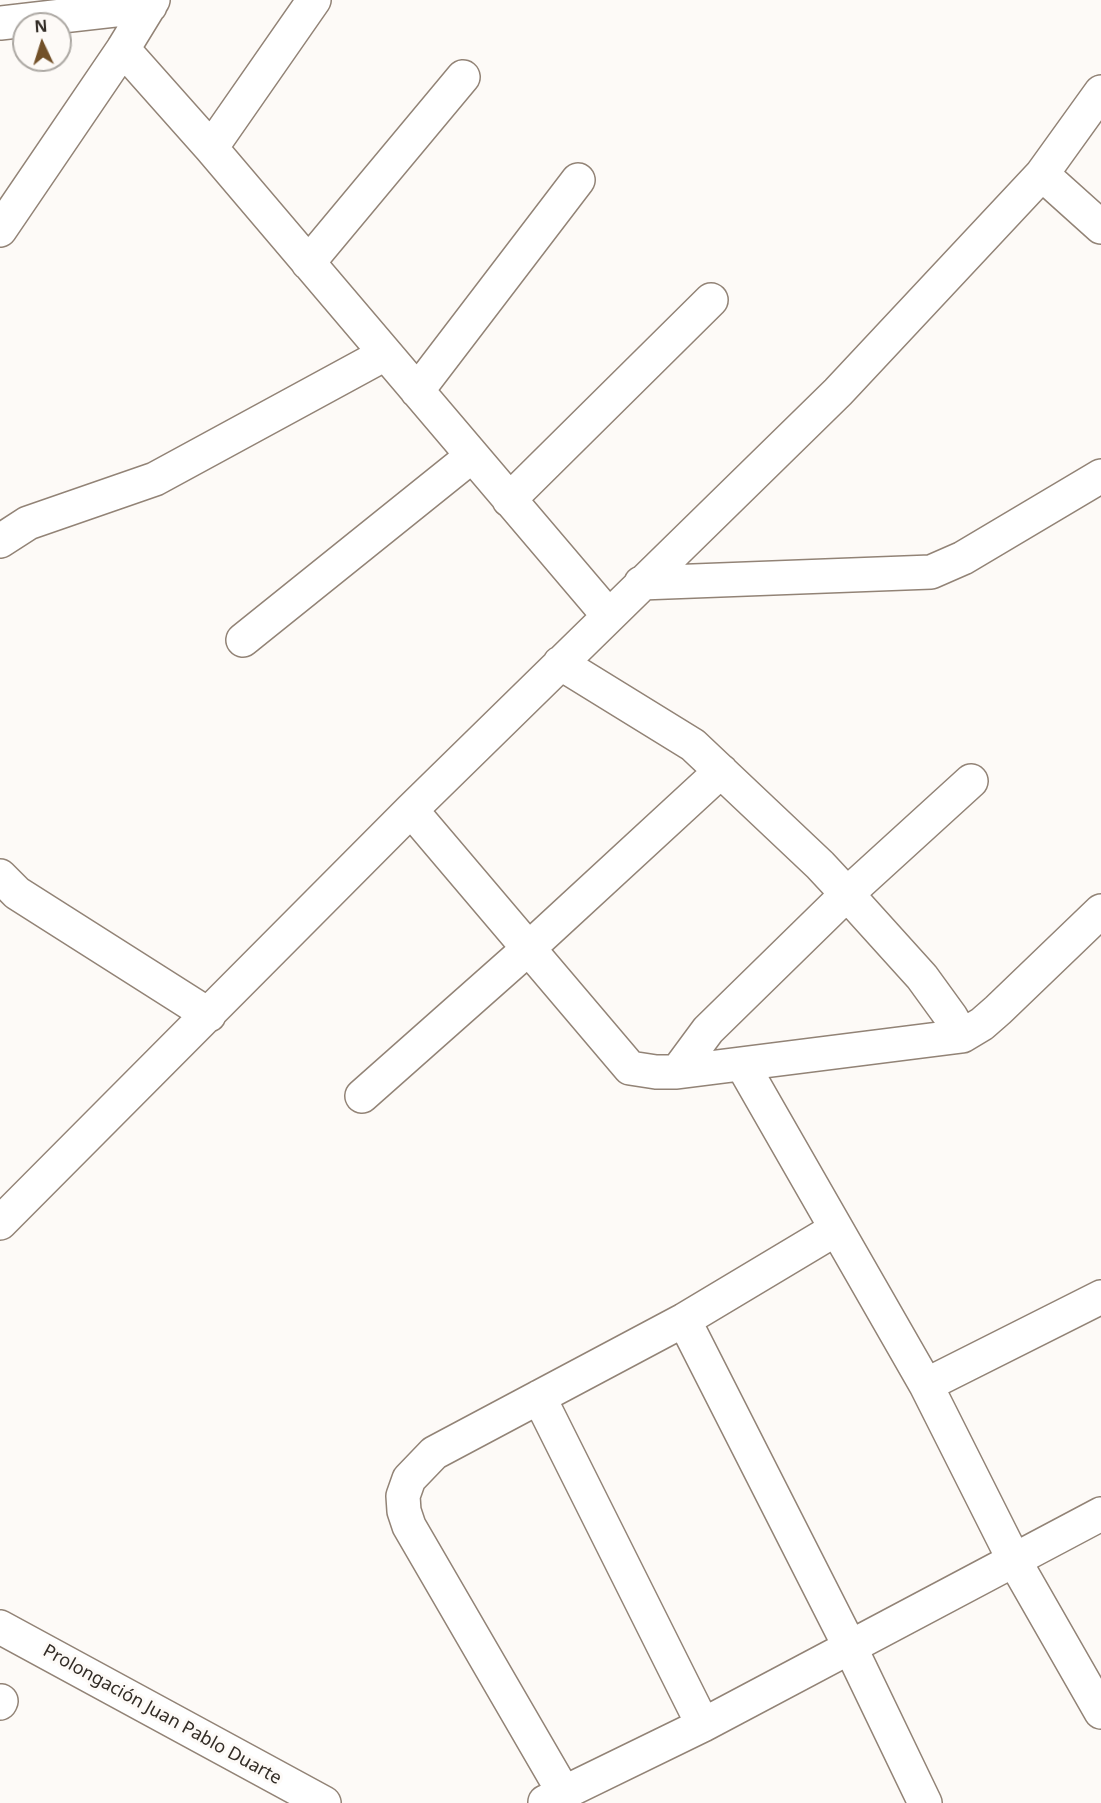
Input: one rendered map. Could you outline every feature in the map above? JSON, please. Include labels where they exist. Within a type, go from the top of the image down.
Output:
[{"type":"street","points":[[211,148],[314,0]]},
{"type":"street","points":[[0,23],[152,3]]},
{"type":"street","points":[[0,230],[152,3]]},
{"type":"street","points":[[123,49],[211,148],[608,615]]},
{"type":"street","points":[[308,263],[463,78]]},
{"type":"street","points":[[0,1223],[411,810],[838,392],[1042,174],[1101,92]]},
{"type":"street","points":[[1042,174],[1101,226]]},
{"type":"street","points":[[417,391],[578,180]]},
{"type":"street","points":[[509,500],[711,300]]},
{"type":"street","points":[[0,541],[28,523],[155,479],[386,354]]},
{"type":"street","points":[[243,640],[472,456]]},
{"type":"street","points":[[641,583],[931,572],[963,558],[1101,476]]},
{"type":"street","points":[[560,663],[693,745],[847,894],[922,977],[962,1036]]},
{"type":"street","points":[[362,1096],[529,948],[721,771]]},
{"type":"street","points":[[677,1072],[708,1030],[847,894],[971,781]]},
{"type":"street","points":[[411,810],[630,1068],[656,1072],[677,1072],[962,1036],[998,1010],[1101,911]]},
{"type":"street","points":[[6,894],[209,1015]]},
{"type":"street","points":[[742,1064],[926,1385],[1014,1560],[1101,1712]]},
{"type":"street","points":[[836,1229],[684,1320],[434,1453],[409,1479],[404,1496],[409,1526],[554,1798],[703,1725],[1101,1514]]},
{"type":"street","points":[[926,1385],[1101,1297]]},
{"type":"street","points":[[684,1320],[850,1647],[925,1803]]},
{"type":"street","points":[[539,1397],[703,1725]]},
{"type":"street","name":"Prolongación Juan Pablo Duarte","points":[[0,1627],[324,1803]]}]
